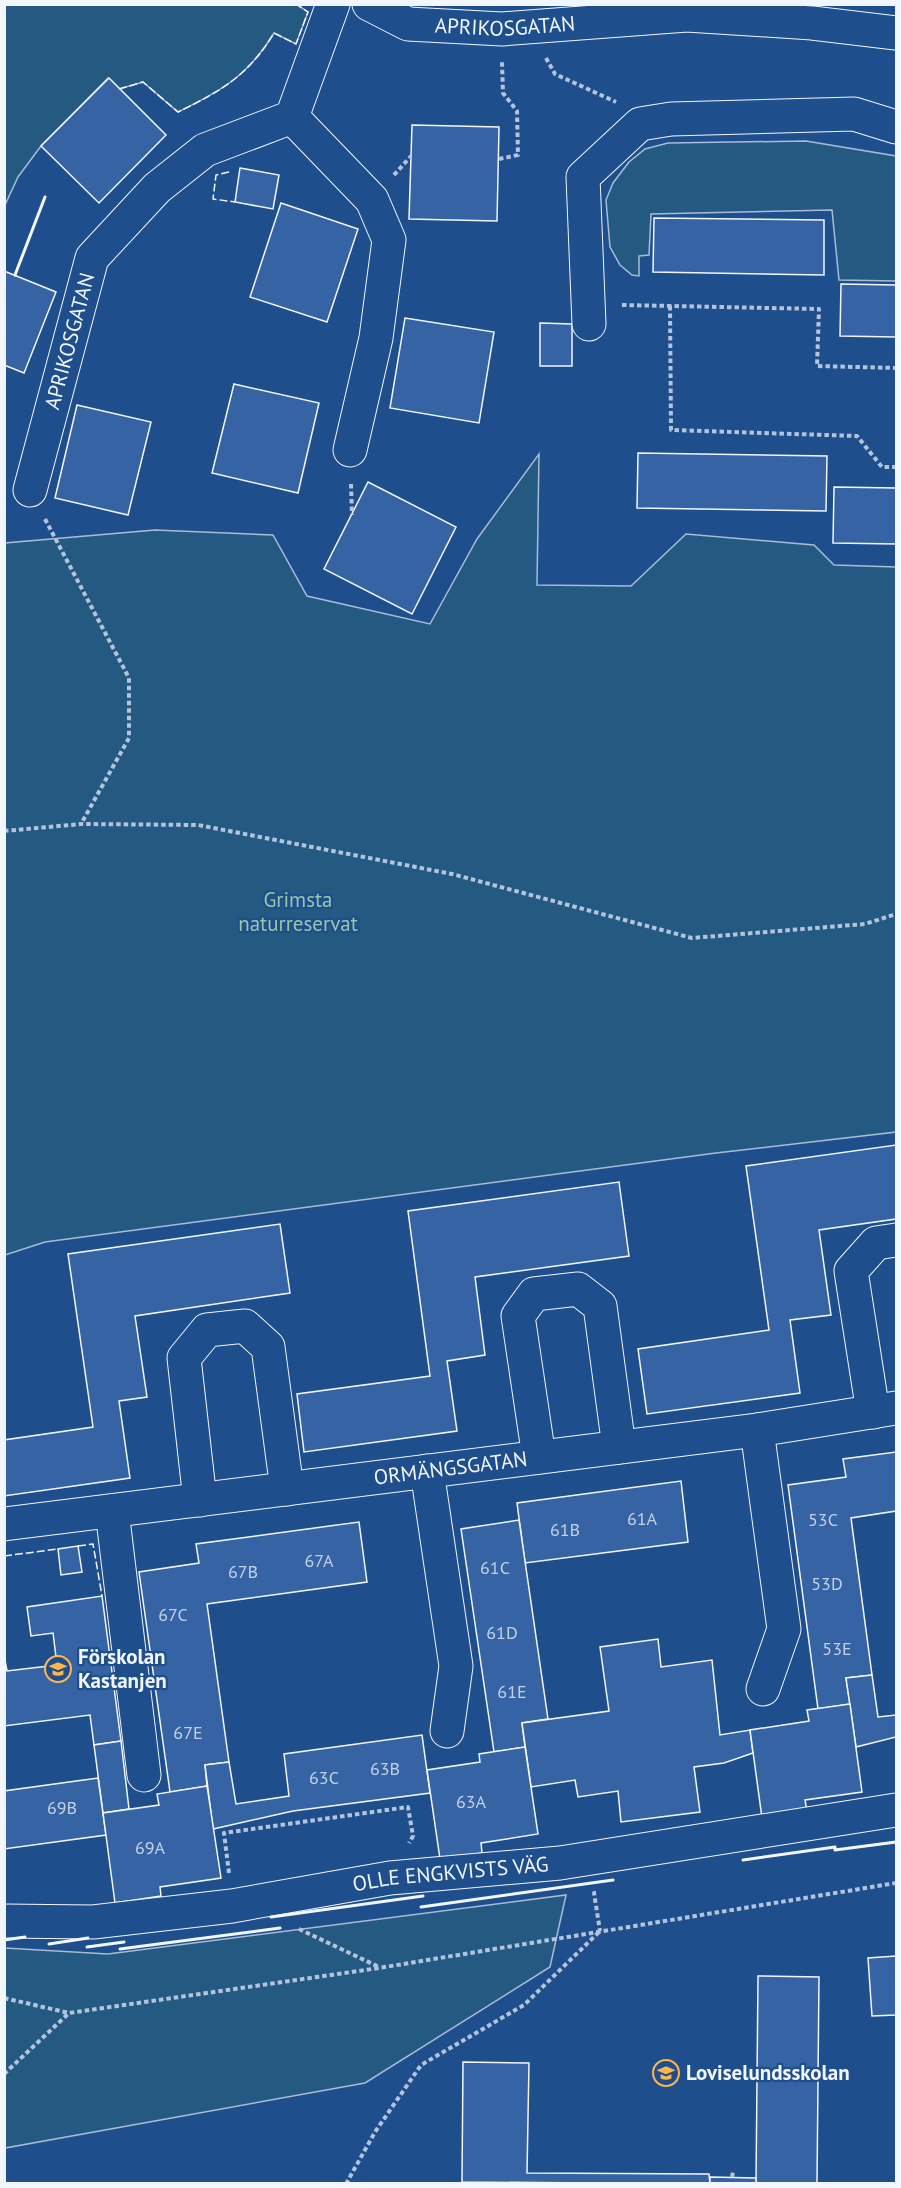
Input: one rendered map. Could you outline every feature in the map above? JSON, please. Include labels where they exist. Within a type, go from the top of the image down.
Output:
[{"type":"street","points":[[333,4],[292,117],[372,200],[389,240],[376,338],[350,450]]},
{"type":"street","name":"APRIKOSGATAN","points":[[369,4],[408,24],[515,28],[687,15],[814,14],[897,33]]},
{"type":"street","points":[[588,314],[583,177],[640,124],[671,119],[854,114],[897,127]]},
{"type":"street","name":"APRIKOSGATAN","points":[[30,490],[92,258],[157,188],[205,150],[292,117]]},
{"type":"street","points":[[885,1410],[851,1271],[876,1243],[897,1240]]},
{"type":"street","points":[[539,1457],[518,1316],[534,1294],[578,1289],[600,1306],[619,1447]]},
{"type":"street","points":[[200,1500],[184,1358],[207,1330],[245,1326],[268,1347],[287,1489]]},
{"type":"street","name":"ORMÄNGSGATAN","points":[[4,1524],[757,1430],[885,1410]]},
{"type":"street","points":[[757,1430],[784,1629],[763,1689]]},
{"type":"street","points":[[427,1471],[456,1666],[447,1731]]},
{"type":"street","points":[[112,1511],[144,1775]]},
{"type":"street","name":"OLLE ENGKVISTS VÄG","points":[[4,1921],[93,1922],[232,1906],[390,1878],[560,1863],[897,1810]]},
{"type":"path","points":[[515,28],[555,74],[634,109],[640,124]]},
{"type":"path","points":[[499,159],[518,155],[517,111],[503,93],[515,28]]},
{"type":"path","points":[[588,314],[670,306],[819,309],[817,366],[897,368]]},
{"type":"path","points":[[670,306],[671,430],[857,436],[882,467],[897,467]]},
{"type":"path","points":[[30,490],[129,678],[129,738],[81,824]]},
{"type":"path","points":[[4,831],[81,824],[198,825],[452,874],[692,938],[866,924],[897,914]]},
{"type":"path","points":[[225,1845],[224,1833],[408,1808],[413,1836]]},
{"type":"path","points":[[4,1998],[69,2013],[379,1968],[897,1883]]},
{"type":"path","points":[[600,1931],[594,1893],[602,1891]]},
{"type":"path","points":[[294,1927],[379,1968]]},
{"type":"path","points":[[346,2184],[375,2132],[420,2065],[524,2005],[600,1931]]},
{"type":"path","points":[[4,2074],[69,2013]]},
{"type":"green space","points":[[296,4],[308,12],[296,44],[274,33],[254,61],[232,81],[178,112],[143,82],[119,89],[108,78],[41,146],[18,177],[5,205],[5,5]]},
{"type":"green space","points":[[806,141],[896,156],[896,281],[839,280],[832,210],[651,214],[649,255],[639,256],[639,276],[632,275],[620,265],[610,247],[606,200],[613,183],[629,162],[645,149],[668,143]]},
{"type":"green space","name":"Grimsta naturreservat","points":[[539,454],[537,585],[631,586],[686,534],[814,545],[834,565],[896,567],[896,1132],[716,1153],[45,1242],[5,1255],[5,543],[155,530],[273,535],[307,596],[430,624],[477,539]]},
{"type":"green space","points":[[566,1895],[550,1967],[365,2083],[5,2148],[5,1948],[108,1954]]},
{"type":"building","points":[[109,78],[166,135],[99,203],[41,146]]},
{"type":"building","points":[[412,125],[499,127],[497,221],[409,219]]},
{"type":"building","points":[[240,168],[279,175],[273,209],[235,202]]},
{"type":"building","points":[[281,203],[358,229],[327,322],[250,297]]},
{"type":"building","points":[[654,218],[824,220],[824,275],[653,272]]},
{"type":"building","points":[[4,271],[56,292],[24,373],[4,365]]},
{"type":"building","points":[[841,284],[896,285],[896,337],[840,336]]},
{"type":"building","points":[[405,318],[494,332],[479,423],[390,408]]},
{"type":"building","points":[[540,323],[572,324],[572,366],[540,366]]},
{"type":"building","points":[[234,384],[319,403],[298,493],[212,473]]},
{"type":"building","points":[[77,405],[151,422],[128,515],[55,498]]},
{"type":"building","points":[[638,453],[827,456],[826,511],[637,508]]},
{"type":"building","points":[[368,482],[456,527],[412,614],[324,569]]},
{"type":"building","points":[[834,487],[896,488],[896,544],[833,543]]},
{"type":"building","points":[[896,1145],[896,1219],[819,1230],[831,1315],[790,1320],[800,1393],[647,1414],[638,1349],[769,1330],[746,1166]]},
{"type":"building","points":[[619,1182],[629,1256],[475,1277],[485,1355],[447,1361],[457,1431],[304,1452],[297,1394],[430,1376],[408,1211]]},
{"type":"building","points":[[280,1224],[290,1293],[135,1316],[147,1397],[119,1401],[130,1478],[4,1496],[4,1440],[93,1427],[68,1254]]},
{"type":"building","points":[[896,1452],[896,1511],[851,1518],[872,1675],[846,1678],[850,1704],[818,1709],[788,1485],[846,1477],[843,1459]]},
{"type":"building","points":[[681,1481],[688,1542],[525,1563],[517,1503]]},
{"type":"building","points":[[519,1520],[548,1719],[522,1723],[525,1747],[494,1752],[461,1529]]},
{"type":"building","points":[[359,1522],[367,1582],[207,1604],[229,1762],[205,1765],[207,1786],[170,1792],[139,1572],[199,1563],[196,1544]]},
{"type":"building","points":[[78,1546],[82,1572],[61,1575],[58,1549]]},
{"type":"building","points":[[102,1596],[121,1741],[94,1745],[90,1715],[4,1726],[4,1655],[7,1671],[57,1665],[53,1633],[31,1636],[27,1607]]},
{"type":"building","points":[[658,1639],[661,1667],[712,1660],[720,1735],[750,1730],[753,1753],[724,1763],[694,1767],[700,1812],[621,1822],[618,1791],[578,1797],[575,1780],[531,1787],[522,1723],[609,1711],[600,1647]]},
{"type":"building","points":[[872,1675],[878,1717],[896,1715],[896,1737],[856,1747],[846,1678]]},
{"type":"building","points":[[850,1704],[862,1792],[805,1800],[807,1811],[762,1818],[750,1730],[809,1721],[807,1710]]},
{"type":"building","points":[[422,1735],[430,1793],[293,1811],[213,1829],[205,1765],[229,1762],[236,1804],[289,1796],[284,1754]]},
{"type":"building","points":[[121,1741],[129,1809],[103,1813],[94,1745]]},
{"type":"building","points":[[525,1747],[538,1834],[481,1843],[482,1853],[440,1859],[427,1770],[480,1762],[479,1754]]},
{"type":"building","points":[[98,1778],[106,1835],[4,1849],[4,1791]]},
{"type":"building","points":[[207,1786],[221,1878],[160,1887],[161,1896],[115,1903],[103,1813],[159,1805],[157,1794]]},
{"type":"building","points":[[896,1956],[896,2015],[872,2016],[868,1958]]},
{"type":"building","points":[[758,1976],[819,1977],[817,2184],[756,2184]]},
{"type":"building","points":[[463,2062],[529,2063],[527,2173],[709,2174],[710,2184],[462,2182]]},
{"type":"building","points":[[710,2177],[756,2178],[756,2184],[710,2184]]},
{"type":"fence","points":[[119,89],[143,82],[178,112],[232,81],[254,61],[274,33],[296,44],[308,12],[296,4]]},
{"type":"fence","points":[[229,172],[216,175],[213,199],[235,202]]},
{"type":"fence","points":[[78,1546],[93,1544],[102,1596]]},
{"type":"fence","points":[[4,1556],[58,1549]]},
{"type":"wall","points":[[15,275],[45,197]]},
{"type":"wall","points":[[743,1860],[835,1847],[835,1850],[896,1842]]},
{"type":"wall","points":[[421,1907],[613,1880]]},
{"type":"wall","points":[[271,1917],[423,1896]]},
{"type":"wall","points":[[120,1949],[280,1928]]},
{"type":"wall","points":[[4,1940],[25,1937]]},
{"type":"wall","points":[[49,1944],[88,1938]]},
{"type":"wall","points":[[87,1947],[124,1942]]},
{"type":"place","name":"Förskolan Kastanjen","points":[[58,1669]]},
{"type":"place","name":"Loviselundsskolan","points":[[666,2073]]}]
